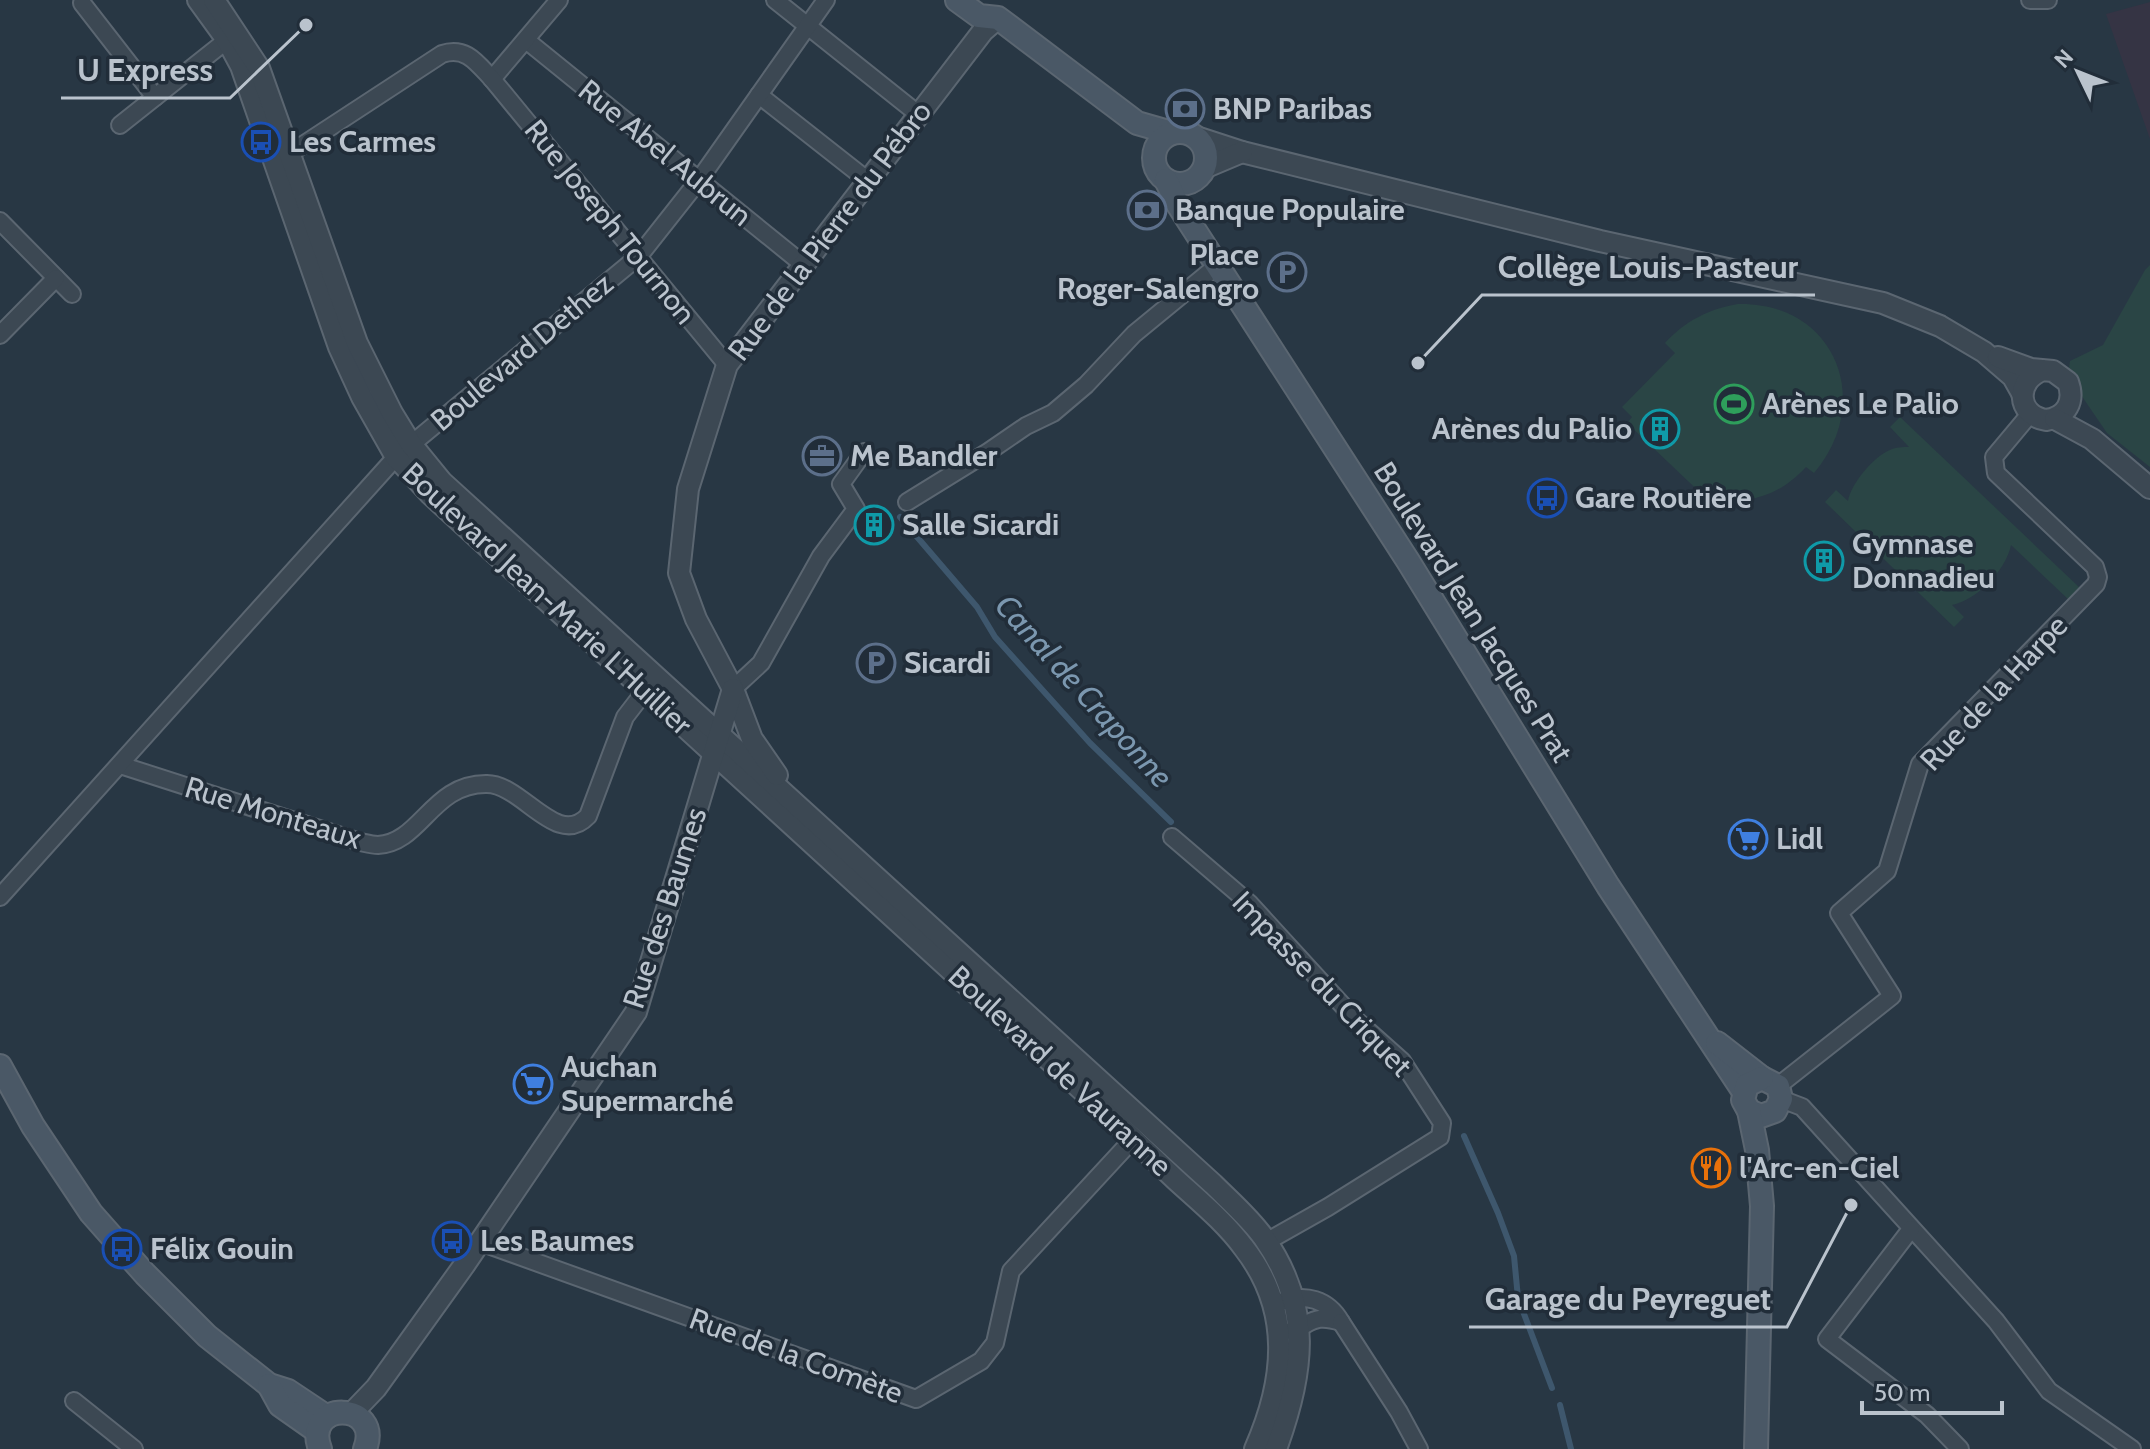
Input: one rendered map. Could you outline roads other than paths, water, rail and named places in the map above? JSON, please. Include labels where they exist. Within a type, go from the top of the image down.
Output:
[{"type":"main road","points":[[957,0],[979,16],[999,9],[1137,123],[1154,154],[1156,170],[1166,180],[1177,184],[1196,176]]},
{"type":"main road","points":[[1137,123],[1172,133],[1185,132],[1196,137],[1205,152],[1196,176],[1187,219]]},
{"type":"main road","points":[[1154,154],[1163,138],[1172,133]]},
{"type":"main road","name":"Boulevard Jean Jacques Prat","points":[[1166,180],[1187,219],[1408,561],[1623,910],[1724,1064],[1763,1097],[1756,1145],[1762,1206],[1756,1449]]},
{"type":"main road","points":[[0,1066],[33,1126],[91,1213],[145,1274],[207,1336],[269,1385],[280,1405],[321,1432],[344,1411],[367,1436]]},
{"type":"street","name":"Boulevard Jean-Marie L'Huillier","points":[[198,0],[227,40],[241,66],[357,343],[392,413],[404,450],[430,494],[645,691],[717,745]]},
{"type":"street","name":"Boulevard Jean-Marie L'Huillier","points":[[214,0],[259,68],[282,158]]},
{"type":"street","points":[[492,79],[559,0]]},
{"type":"street","points":[[775,0],[918,114]]},
{"type":"street","name":"Boulevard Dethez","points":[[0,897],[404,450],[639,256],[699,180],[826,0]]},
{"type":"street","points":[[2030,0],[2048,0]]},
{"type":"street","points":[[82,3],[155,97]]},
{"type":"street","name":"Rue de la Pierre du Pébro","points":[[733,689],[696,619],[679,573],[688,489],[727,365],[999,9]]},
{"type":"street","points":[[120,125],[227,40]]},
{"type":"street","name":"Rue Abel Aubrun","points":[[526,40],[804,265]]},
{"type":"street","name":"Rue Joseph Tournon","points":[[282,158],[442,54],[458,50],[470,56],[492,79],[727,365]]},
{"type":"street","points":[[759,95],[867,180]]},
{"type":"street","points":[[1196,137],[1242,152],[1631,248],[1883,303],[1940,326],[1984,352],[2013,377],[2022,393]]},
{"type":"street","points":[[1196,176],[1242,152]]},
{"type":"street","points":[[1,226],[72,294]]},
{"type":"street","points":[[907,502],[1026,426],[1053,413],[1086,385],[1134,334],[1218,265]]},
{"type":"street","points":[[0,335],[56,278]]},
{"type":"street","points":[[1984,352],[2031,369],[2061,375],[2068,382],[2075,412],[2092,439]]},
{"type":"street","points":[[2043,370],[2029,378],[2022,393],[2022,401],[2030,414],[2046,420],[2055,419],[2063,414],[2071,399]]},
{"type":"street","name":"Rue de la Harpe","points":[[1763,1097],[1892,996],[1839,913],[1887,871],[1920,764],[2096,584],[2098,577],[2095,567],[1996,473],[1994,457],[2030,414]]},
{"type":"street","points":[[2055,419],[2092,439],[2150,488]]},
{"type":"street","name":"Boulevard Jean-Marie L'Huillier","points":[[404,450],[442,482],[717,745]]},
{"type":"street","points":[[733,689],[761,663],[821,556],[856,509],[841,484],[864,452]]},
{"type":"street","name":"Rue des Baumes","points":[[367,1436],[376,1388],[480,1242],[636,1012],[733,689]]},
{"type":"street","name":"Boulevard de Vauranne","points":[[733,689],[752,739],[771,769],[785,783],[790,799]]},
{"type":"street","name":"Rue Monteaux","points":[[120,765],[360,842],[378,845],[399,840],[447,794],[466,784],[499,784],[557,823],[569,827],[579,824],[588,816],[625,717],[645,691]]},
{"type":"street","name":"Boulevard de Vauranne","points":[[717,745],[790,799],[1213,1184],[1266,1242],[1274,1254],[1299,1318],[1298,1365],[1289,1413],[1276,1449]]},
{"type":"street","name":"Boulevard de Vauranne","points":[[717,745],[1207,1208],[1245,1249],[1259,1270],[1272,1305],[1280,1366],[1275,1399],[1255,1449]]},
{"type":"street","name":"Impasse du Criquet","points":[[1172,837],[1249,903],[1356,1020],[1402,1061],[1442,1123],[1440,1137],[1266,1242]]},
{"type":"street","points":[[1763,1097],[1802,1107],[1996,1321],[2049,1391],[2132,1449]]},
{"type":"street","name":"Rue de la Comète","points":[[480,1242],[916,1399],[981,1361],[995,1343],[1011,1271],[1133,1139]]},
{"type":"street","points":[[1911,1229],[1827,1339],[1927,1415],[1960,1449]]},
{"type":"street","points":[[1272,1305],[1302,1297],[1326,1303],[1399,1412],[1419,1449]]},
{"type":"street","points":[[1278,1336],[1312,1319],[1324,1317],[1341,1322]]},
{"type":"street","points":[[74,1401],[134,1449]]},
{"type":"waterway","name":"Canal de Craponne","points":[[900,517],[977,607],[995,637],[1090,743],[1171,822]]},
{"type":"waterway","name":"Canal de Craponne","points":[[1464,1136],[1514,1256],[1518,1298],[1552,1388]]},
{"type":"waterway","name":"Canal de Craponne","points":[[1560,1405],[1571,1449]]},
{"type":"place","name":"U Express","points":[[306,25]]},
{"type":"place","name":"BNP Paribas","points":[[1185,109]]},
{"type":"place","name":"Les Carmes","points":[[261,142]]},
{"type":"place","name":"Banque Populaire","points":[[1147,210]]},
{"type":"place","name":"Place Roger-Salengro","points":[[1287,272]]},
{"type":"place","name":"Collège Louis-Pasteur","points":[[1418,363]]},
{"type":"place","name":"Arènes Le Palio","points":[[1734,404]]},
{"type":"place","name":"Arènes du Palio","points":[[1660,429]]},
{"type":"place","name":"Me Bandler","points":[[822,456]]},
{"type":"place","name":"Gare Routière","points":[[1547,498]]},
{"type":"place","name":"Salle Sicardi","points":[[874,525]]},
{"type":"place","name":"Gymnase Donnadieu","points":[[1824,561]]},
{"type":"place","name":"Sicardi","points":[[876,663]]},
{"type":"place","name":"Lidl","points":[[1748,839]]},
{"type":"place","name":"Auchan Supermarché","points":[[533,1084]]},
{"type":"place","name":"l'Arc-en-Ciel","points":[[1711,1168]]},
{"type":"place","name":"Garage du Peyreguet","points":[[1851,1205]]},
{"type":"place","name":"Les Baumes","points":[[452,1241]]},
{"type":"place","name":"Félix Gouin","points":[[122,1249]]}]
